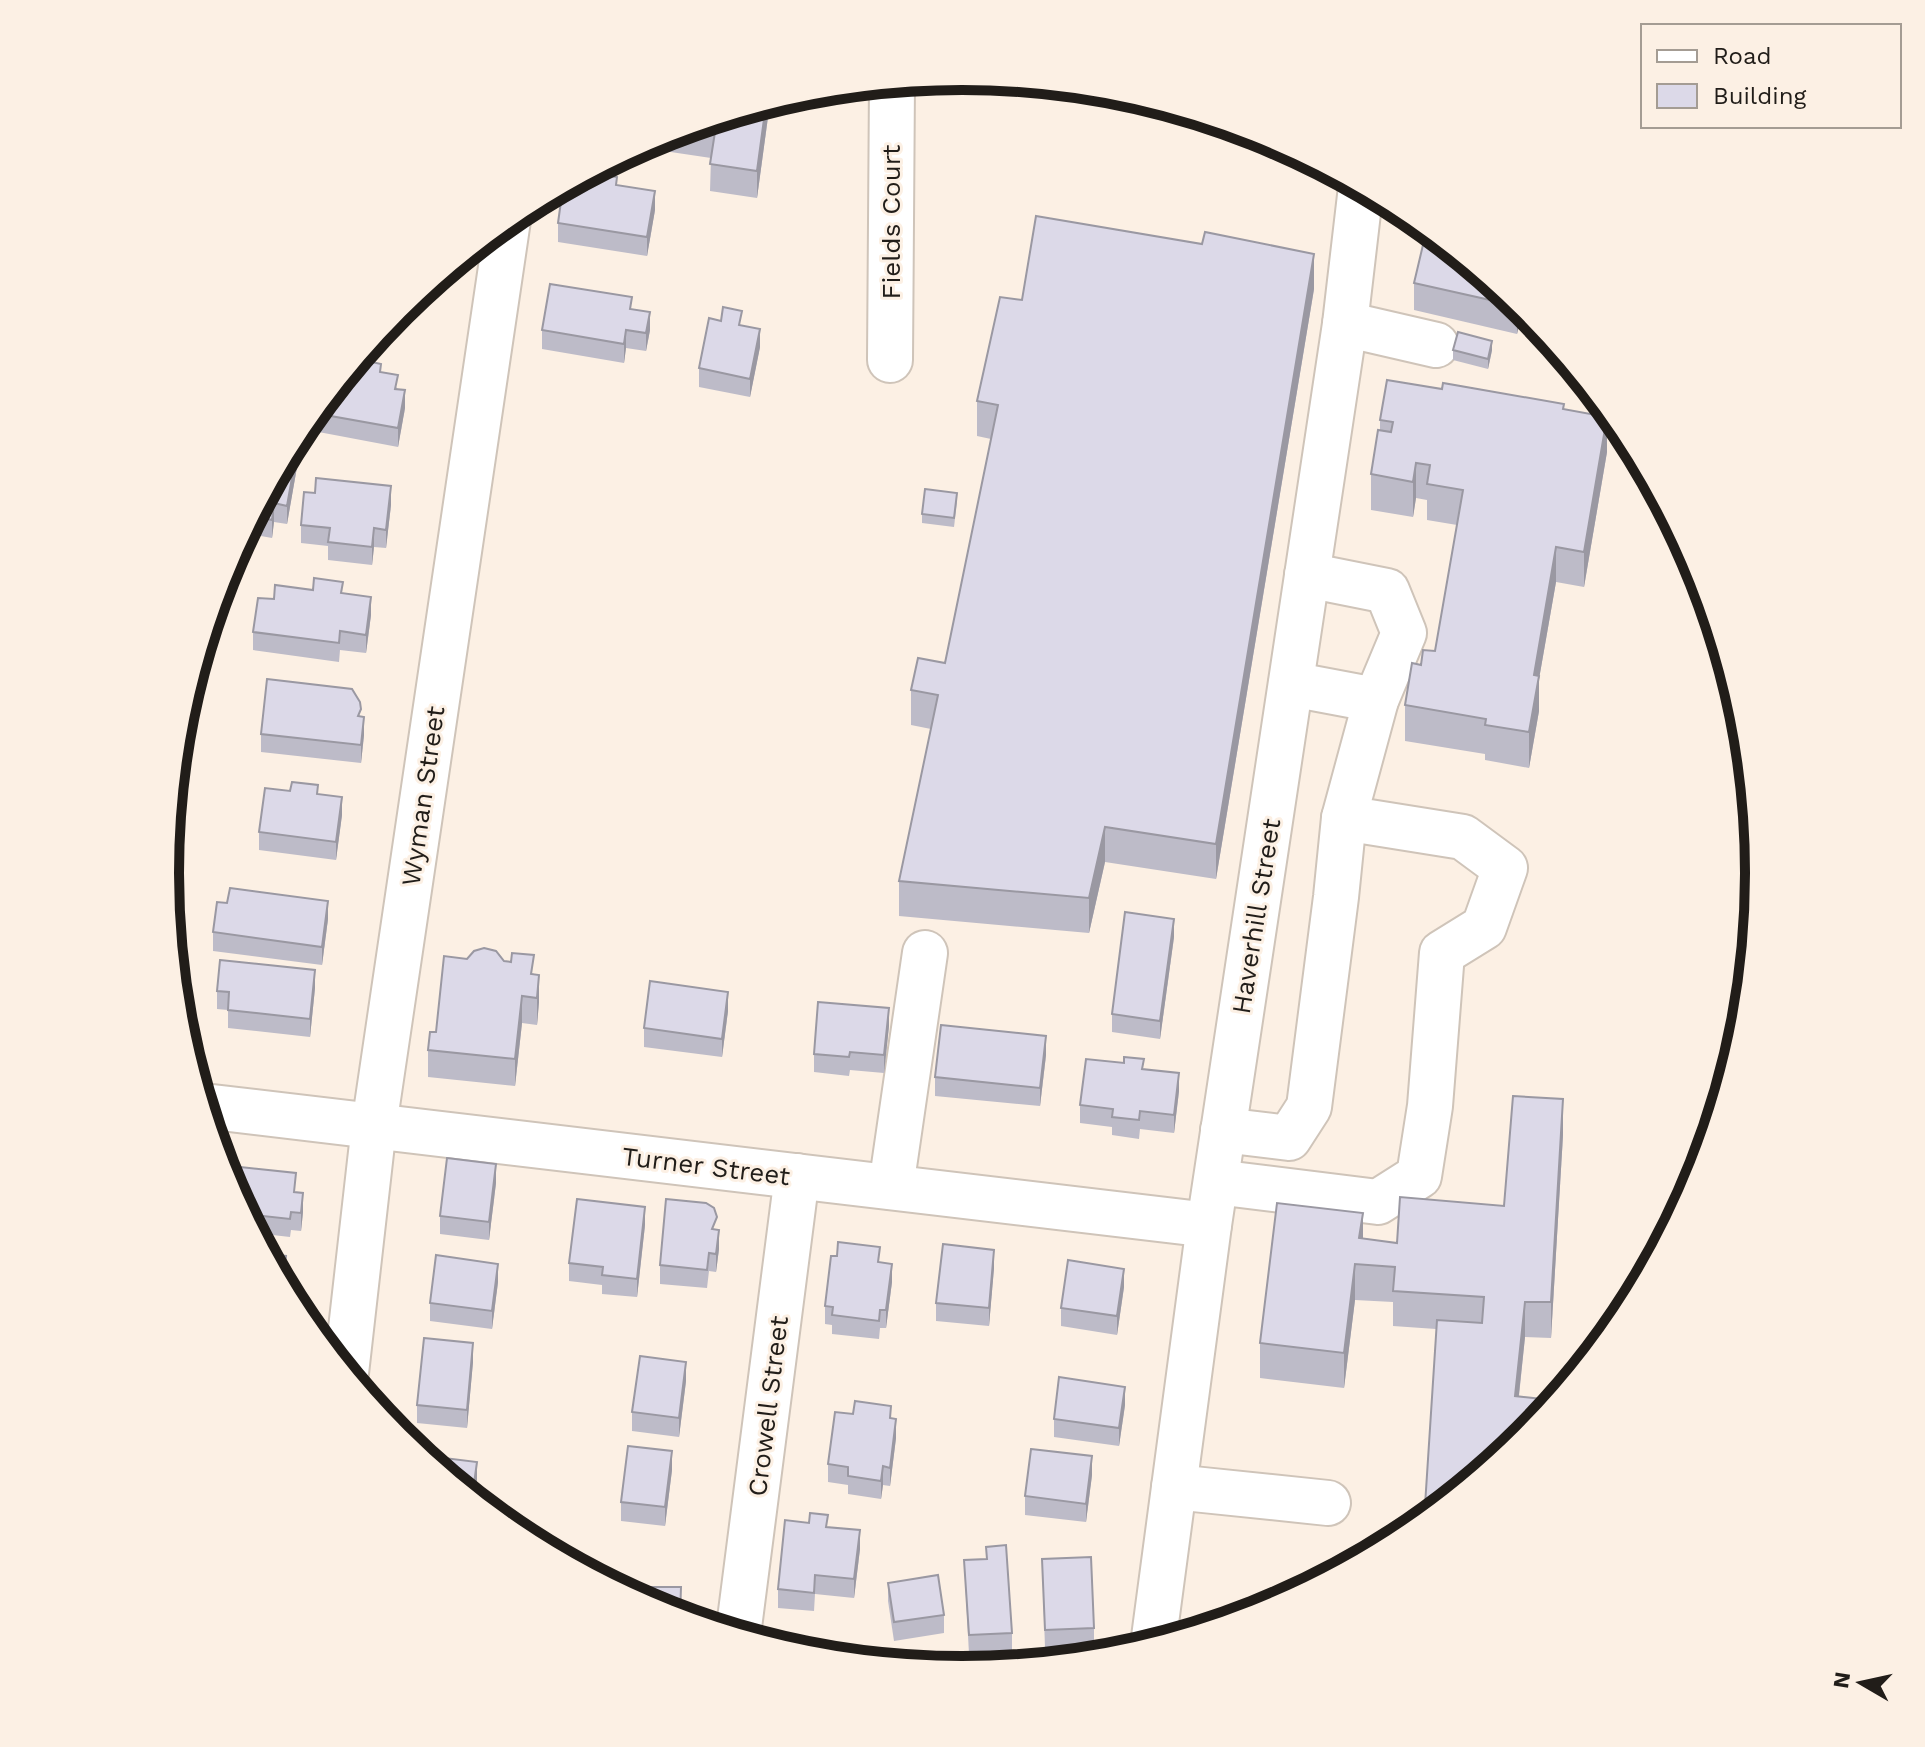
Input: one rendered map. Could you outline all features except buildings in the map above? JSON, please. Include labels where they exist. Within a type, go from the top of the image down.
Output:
[{"type":"street","name":"Fields Court","points":[[890,360],[892,94]]},
{"type":"street","name":"Haverhill Street","points":[[1155,1632],[1209,1225],[1345,324],[1360,198]]},
{"type":"street","name":"Wyman Street","points":[[348,1358],[374,1126],[505,238]]},
{"type":"street","points":[[1345,324],[1436,345]]},
{"type":"street","points":[[1223,1130],[1289,1138],[1309,1107],[1344,818],[1376,700],[1404,633],[1387,591],[1307,575]]},
{"type":"street","points":[[1291,684],[1376,700]]},
{"type":"street","points":[[1216,1182],[1378,1202],[1419,1176],[1430,1106],[1442,953],[1484,927],[1505,868],[1463,837],[1344,818]]},
{"type":"street","points":[[891,1187],[925,953]]},
{"type":"street","name":"Turner Street","points":[[216,1107],[1209,1225]]},
{"type":"street","name":"Crowell Street","points":[[739,1624],[797,1176]]},
{"type":"street","points":[[1174,1487],[1328,1503]]}]
